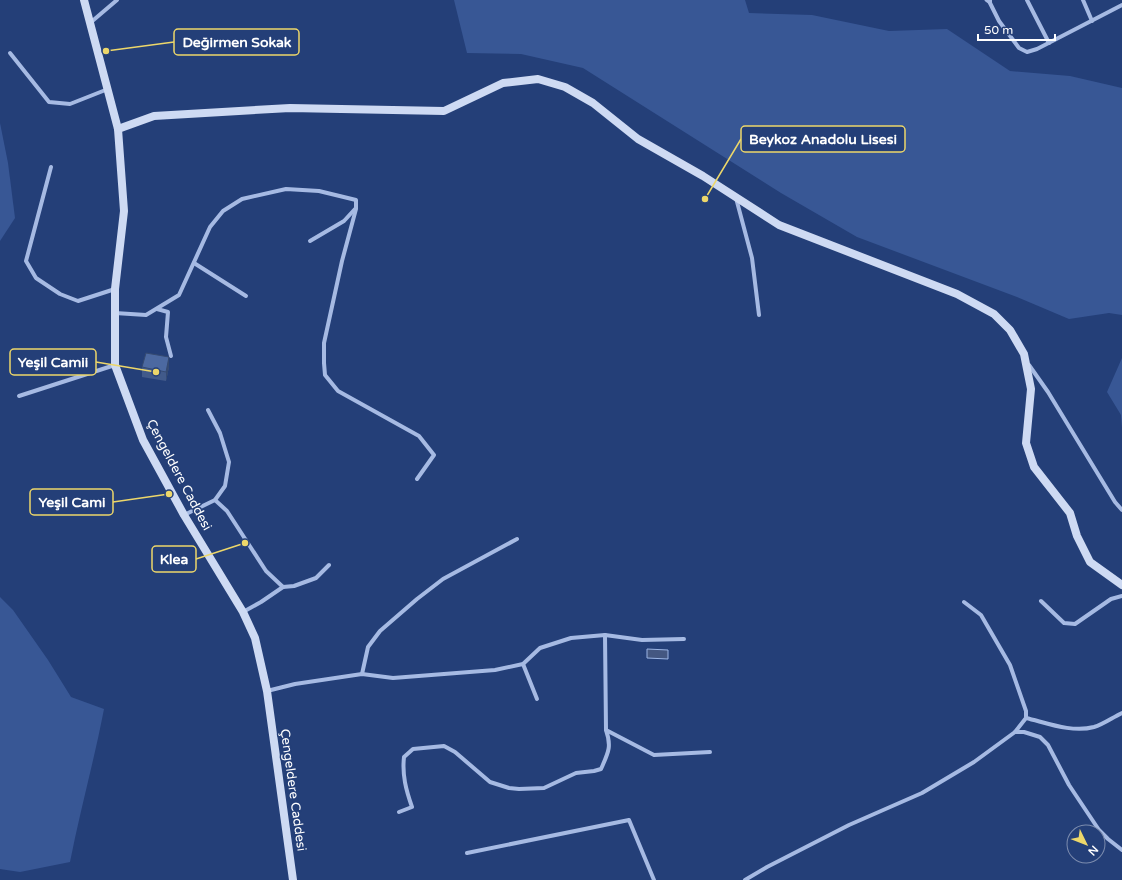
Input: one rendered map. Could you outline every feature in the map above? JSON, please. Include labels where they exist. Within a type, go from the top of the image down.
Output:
[{"type":"street","name":"Çengeldere Caddesi","points":[[84,0],[118,129],[124,211],[115,289],[115,365],[143,440],[184,515],[243,612],[255,638],[267,691],[293,880]]},
{"type":"street","points":[[90,23],[117,0]]},
{"type":"street","points":[[1027,0],[1049,43]]},
{"type":"street","points":[[1083,0],[1092,21]]},
{"type":"street","points":[[989,1],[999,21],[1019,48],[1028,52],[1037,49],[1122,5]]},
{"type":"street","points":[[10,53],[49,102],[70,104],[108,89]]},
{"type":"street","points":[[118,129],[154,116],[283,109],[444,111],[470,100],[503,83],[538,79],[565,87],[593,103],[638,139],[703,176],[779,225],[957,294],[994,314],[1010,330],[1024,354],[1031,389],[1026,444],[1034,467],[1070,513],[1077,536],[1090,562],[1122,585]]},
{"type":"street","points":[[50,167],[26,261],[36,278],[60,294],[78,301],[115,289]]},
{"type":"street","points":[[115,313],[146,316],[179,295],[210,227],[223,211],[242,198],[286,189],[319,191],[356,200],[356,209],[342,261],[324,344],[325,375],[338,391],[419,436],[434,455],[417,479]]},
{"type":"street","points":[[736,198],[752,258],[758,315]]},
{"type":"street","points":[[310,241],[344,221],[356,209]]},
{"type":"street","points":[[194,263],[246,296]]},
{"type":"street","points":[[157,309],[168,312],[166,337],[171,356]]},
{"type":"street","points":[[1025,360],[1048,392],[1115,502],[1122,510]]},
{"type":"street","points":[[19,396],[115,365]]},
{"type":"street","points":[[184,515],[216,500],[225,486],[229,462],[220,433],[208,410]]},
{"type":"street","points":[[216,500],[226,511],[266,571],[283,587]]},
{"type":"street","points":[[362,674],[368,647],[380,631],[443,578],[517,539]]},
{"type":"street","points":[[243,612],[283,587],[294,586],[316,578],[329,565]]},
{"type":"street","points":[[1041,601],[1064,623],[1075,624],[1111,599],[1122,596]]},
{"type":"street","points":[[745,880],[767,867],[849,826],[922,794],[974,762],[1015,732],[1026,718],[1026,711],[1010,665],[981,615],[964,602]]},
{"type":"street","points":[[267,691],[295,684],[362,674],[393,678],[495,670],[523,664],[540,648],[571,638],[605,635],[642,640],[684,639]]},
{"type":"street","points":[[399,812],[412,807],[406,790],[403,770],[404,757],[414,749],[444,746],[455,752],[490,782],[508,788],[544,788],[576,773],[601,769],[608,753],[610,742],[606,730],[605,635]]},
{"type":"street","points":[[523,664],[537,700]]},
{"type":"street","points":[[1026,718],[1065,727],[1084,729],[1096,727],[1122,712]]},
{"type":"street","points":[[606,730],[654,755],[710,752]]},
{"type":"street","points":[[1015,732],[1024,732],[1040,737],[1048,745],[1069,785],[1099,830],[1122,850]]},
{"type":"street","points":[[467,853],[629,820],[654,880]]},
{"type":"shaded area","points":[[454,0],[745,0],[749,13],[812,15],[889,31],[947,29],[1010,71],[1070,76],[1122,88],[1122,315],[1109,313],[1069,319],[1017,297],[857,237],[781,193],[583,68],[521,54],[467,53]]},
{"type":"shaded area","points":[[0,123],[8,163],[15,218],[0,241]]},
{"type":"shaded area","points":[[1122,358],[1122,428],[1121,415],[1107,392]]},
{"type":"shaded area","points":[[0,597],[13,610],[48,660],[71,697],[104,709],[70,862],[20,872],[0,869]]},
{"type":"shaded area","points":[[647,649],[668,650],[668,659],[647,658]]},
{"type":"building","points":[[146,353],[169,357],[166,372],[142,367]]},
{"type":"place","name":"Değirmen Sokak","points":[[106,51]]},
{"type":"place","name":"Beykoz Anadolu Lisesi","points":[[705,199]]},
{"type":"place","name":"Yeşil Camii","points":[[156,372]]},
{"type":"place","name":"Yeşil Cami","points":[[169,494]]},
{"type":"place","name":"Klea","points":[[245,543]]}]
